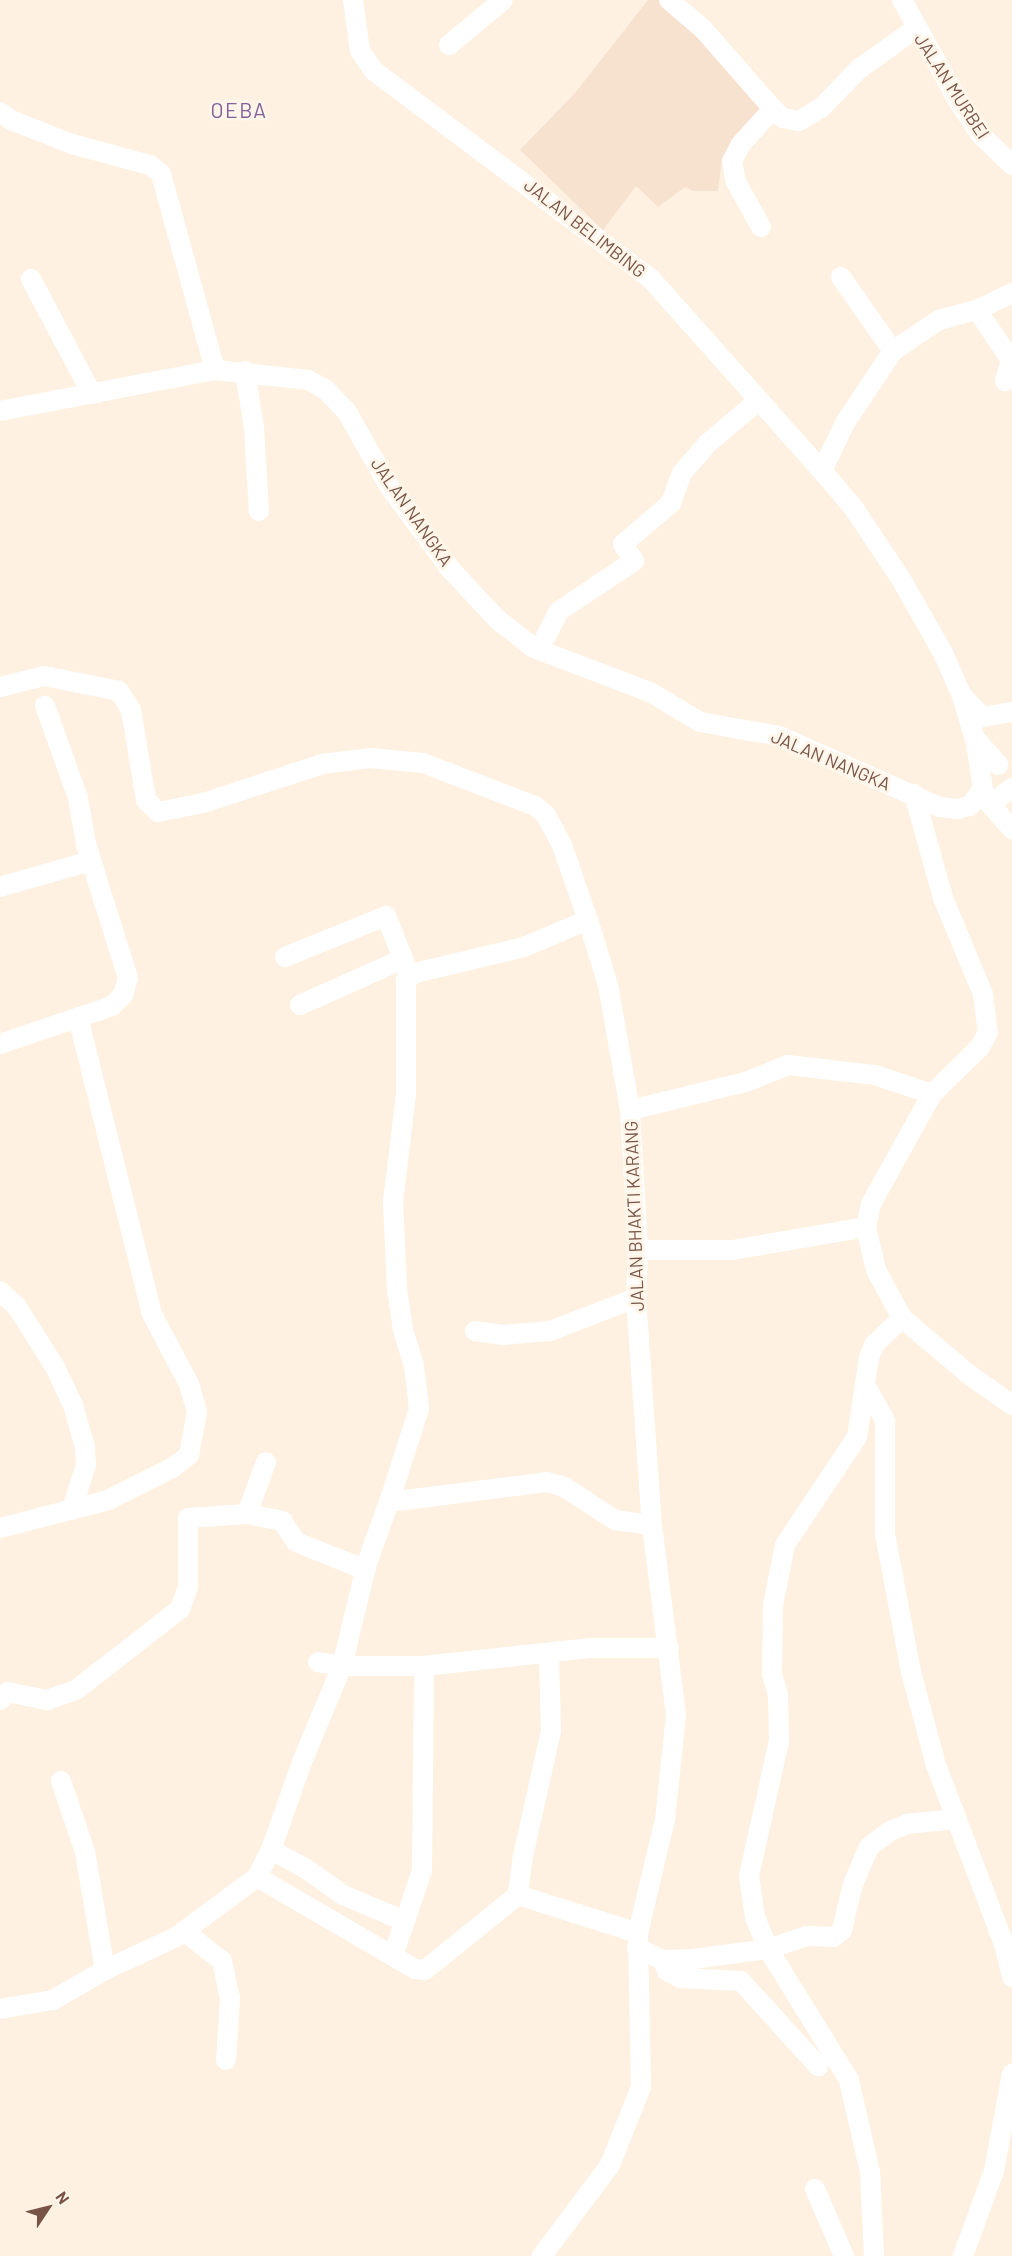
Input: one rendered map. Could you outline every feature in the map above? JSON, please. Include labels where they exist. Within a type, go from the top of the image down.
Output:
[{"type":"street","name":"JALAN BELIMBING","points":[[353,0],[360,51],[374,72],[636,266],[679,308],[758,401],[822,471]]},
{"type":"street","points":[[449,45],[503,0]]},
{"type":"street","points":[[669,0],[703,29],[772,109],[783,118],[799,121],[812,115],[859,69],[915,29]]},
{"type":"street","name":"JALAN MURBEI","points":[[902,0],[915,29],[981,135],[1012,165]]},
{"type":"street","points":[[761,226],[736,182],[732,161],[741,144],[772,109]]},
{"type":"street","points":[[0,112],[11,120],[72,144],[150,165],[161,174],[215,370]]},
{"type":"street","points":[[841,277],[893,351]]},
{"type":"street","points":[[30,279],[92,394]]},
{"type":"street","points":[[1012,292],[977,310],[939,320],[893,351],[845,423],[822,471],[853,507],[901,579],[943,653],[962,696],[974,736],[987,798],[1012,829]]},
{"type":"street","points":[[977,310],[1011,360],[1005,381]]},
{"type":"street","name":"JALAN NANGKA","points":[[0,411],[215,370],[286,375],[325,388],[347,412],[389,486],[452,571],[498,620],[539,650],[650,692],[700,722],[779,736],[939,807],[957,809],[987,798]]},
{"type":"street","points":[[245,371],[254,428],[259,511]]},
{"type":"street","points":[[539,650],[559,611],[634,561],[623,544],[671,503],[682,473],[707,444],[758,401]]},
{"type":"street","name":"JALAN BHAKTI KARANG","points":[[0,687],[44,676],[87,682],[119,691],[131,710],[146,800],[158,812],[203,803],[322,764],[370,758],[423,763],[535,806],[558,836],[588,920],[608,985],[630,1110],[638,1250],[636,1298],[652,1525],[676,1715],[675,1752],[665,1819],[638,1940],[643,2067],[635,2107],[610,2164],[542,2256]]},
{"type":"street","points":[[962,696],[983,717],[1012,712]]},
{"type":"street","points":[[0,1044],[112,1006],[123,995],[128,978],[91,861],[78,798],[45,706]]},
{"type":"street","points":[[974,736],[998,765]]},
{"type":"street","points":[[987,798],[1012,788]]},
{"type":"street","points":[[914,794],[943,898],[975,972],[988,1018],[988,1032],[980,1047],[932,1094],[871,1204],[866,1227],[876,1270],[902,1318],[967,1373],[1012,1405]]},
{"type":"street","points":[[0,887],[91,861]]},
{"type":"street","points":[[0,2009],[52,2000],[105,1970],[184,1931],[257,1877],[271,1850],[342,1666],[366,1570],[419,1409],[414,1366],[403,1329],[397,1289],[393,1202],[406,1094],[409,1028],[404,990],[406,968],[386,916],[285,957]]},
{"type":"street","points":[[300,1005],[406,968],[524,947],[588,920]]},
{"type":"street","points":[[0,1528],[117,1496],[189,1455],[197,1412],[189,1384],[152,1314],[78,1017]]},
{"type":"street","points":[[630,1110],[746,1082],[788,1065],[875,1075],[932,1094]]},
{"type":"street","points":[[638,1250],[732,1250],[866,1227]]},
{"type":"street","points":[[0,1291],[17,1307],[55,1367],[73,1406],[85,1447],[86,1465],[72,1509]]},
{"type":"street","points":[[475,1330],[502,1335],[550,1331],[636,1298]]},
{"type":"street","points":[[874,2256],[870,2172],[849,2080],[768,1949],[755,1917],[749,1876],[779,1741],[780,1715],[772,1674],[777,1575],[784,1545],[857,1437],[867,1388],[868,1358],[874,1344],[902,1318]]},
{"type":"street","points":[[867,1388],[885,1421],[885,1534],[890,1575],[936,1765],[1004,1944],[1012,1977]]},
{"type":"street","points":[[247,1514],[266,1462]]},
{"type":"street","points":[[389,1502],[547,1482],[564,1487],[615,1520],[652,1525]]},
{"type":"street","points":[[0,1700],[8,1692],[53,1699],[76,1690],[180,1609],[188,1587],[188,1518],[247,1514],[282,1521],[296,1542],[366,1570]]},
{"type":"street","points":[[318,1662],[342,1666],[424,1666],[591,1648],[669,1648]]},
{"type":"street","points":[[257,1877],[415,1969],[425,1970],[518,1895],[523,1856],[551,1731],[549,1653]]},
{"type":"street","points":[[393,1956],[422,1870],[424,1666]]},
{"type":"street","points":[[61,1781],[85,1852],[105,1970]]},
{"type":"street","points":[[663,1960],[768,1949],[807,1936],[838,1935],[856,1876],[869,1847],[879,1837],[906,1824],[956,1819]]},
{"type":"street","points":[[271,1850],[305,1868],[343,1895],[405,1921]]},
{"type":"street","points":[[518,1895],[638,1940],[663,1960],[667,1971],[680,1978],[741,1981],[818,2066]]},
{"type":"street","points":[[184,1931],[222,1961],[230,1998],[226,2060]]},
{"type":"street","points":[[963,2256],[994,2171],[1012,2073]]},
{"type":"street","points":[[815,2189],[844,2256]]},
{"type":"shaded area","points":[[648,0],[663,0],[769,107],[722,159],[718,191],[693,191],[685,187],[658,207],[636,186],[603,230],[520,150],[575,93]]},
{"type":"district","name":"OEBA","points":[[239,110]]}]
